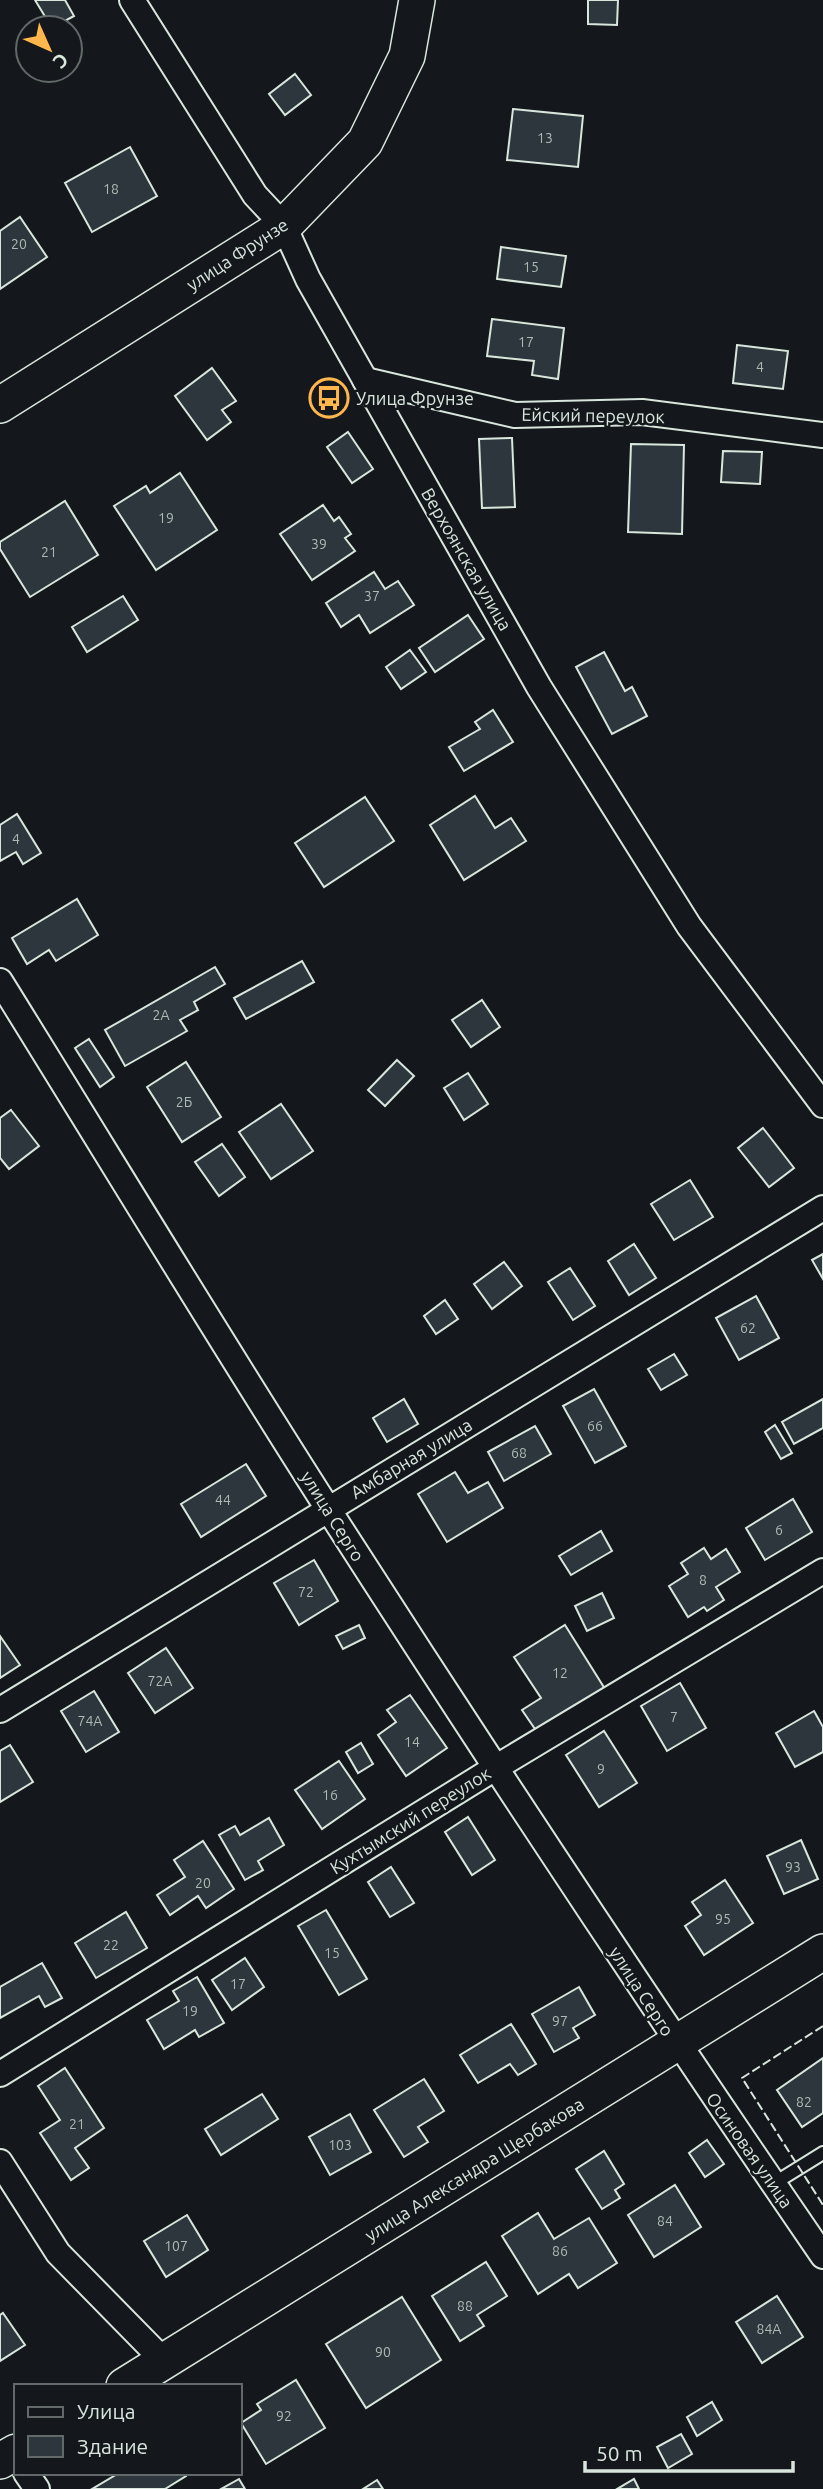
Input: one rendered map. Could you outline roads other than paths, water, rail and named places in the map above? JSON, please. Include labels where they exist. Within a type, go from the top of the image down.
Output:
[{"type":"street","name":"Верхоянская улица","points":[[132,0],[255,195],[285,226],[308,279],[539,687],[689,926],[823,1105]]},
{"type":"street","name":"улица Фрунзе","points":[[0,405],[285,226],[365,142],[407,56],[417,0]]},
{"type":"street","name":"Ейский переулок","points":[[365,380],[515,415],[642,412],[823,435]]},
{"type":"street","name":"улица Серго","points":[[0,981],[328,1508],[676,2043]]},
{"type":"street","name":"Амбарная улица","points":[[0,1710],[823,1208]]},
{"type":"street","name":"Кухтымский переулок","points":[[0,2074],[495,1768],[823,1571]]},
{"type":"street","name":"улица Александра Щербакова","points":[[127,2384],[823,1952]]},
{"type":"street","name":"Осиновая улица","points":[[676,2043],[823,2256]]},
{"type":"street","points":[[0,2162],[58,2253],[164,2361]]},
{"type":"street","points":[[26,2475],[37,2489]]},
{"type":"lane","points":[[773,2184],[823,2152]]},
{"type":"place","name":"Улица Фрунзе","points":[[329,398]]}]
